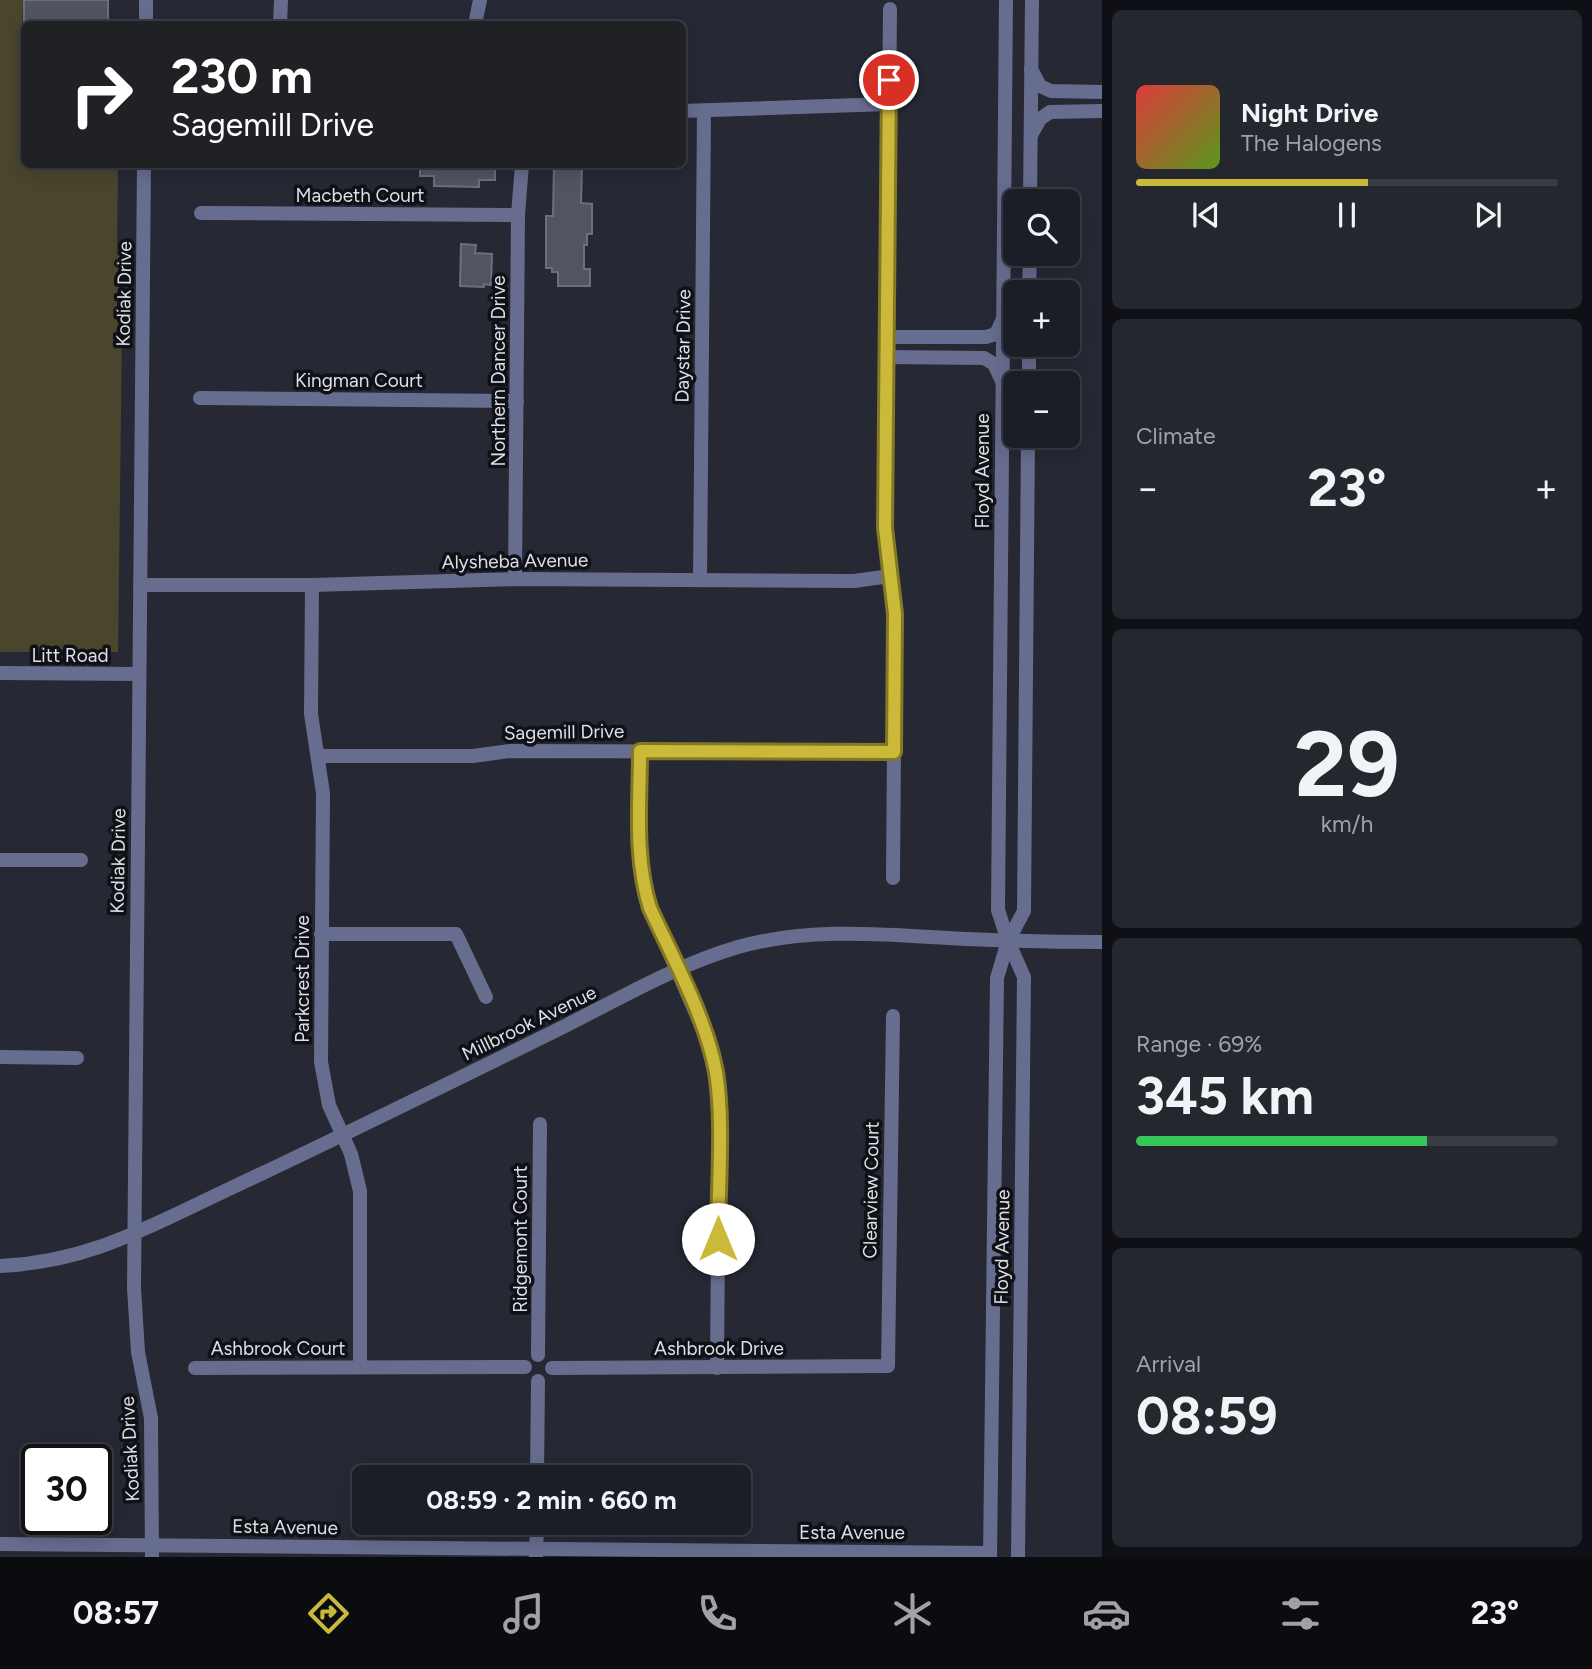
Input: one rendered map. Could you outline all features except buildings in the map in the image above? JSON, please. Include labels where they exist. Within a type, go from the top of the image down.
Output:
[{"type":"street","points":[[146,0],[146,21]]},
{"type":"street","points":[[280,21],[281,0]]},
{"type":"street","points":[[476,21],[480,0]]},
{"type":"street","name":"Floyd Avenue","points":[[1003,280],[1006,0]]},
{"type":"street","points":[[1030,189],[1032,0]]},
{"type":"street","points":[[890,9],[885,528],[895,614],[892,878]]},
{"type":"street","points":[[1031,69],[1040,86],[1051,91],[1102,92]]},
{"type":"street","points":[[686,111],[889,104]]},
{"type":"street","points":[[1031,135],[1050,112],[1102,111]]},
{"type":"street","name":"Daystar Drive","points":[[700,580],[704,112]]},
{"type":"street","name":"Kodiak Drive","points":[[145,168],[135,1323],[153,1441],[152,1551]]},
{"type":"street","name":"Northern Dancer Drive","points":[[515,579],[518,215],[522,168]]},
{"type":"street","name":"Macbeth Court","points":[[201,213],[518,215]]},
{"type":"street","points":[[887,337],[986,337],[996,334],[1003,318]]},
{"type":"street","name":"Floyd Avenue","points":[[1003,318],[998,910],[1024,977],[1018,1557]]},
{"type":"street","points":[[886,357],[984,358],[994,364],[1002,381]]},
{"type":"street","name":"Kingman Court","points":[[200,398],[517,401]]},
{"type":"street","name":"Floyd Avenue","points":[[990,1555],[997,978],[1008,941],[1024,911],[1028,448]]},
{"type":"street","name":"Alysheba Avenue","points":[[141,584],[312,585],[515,579],[854,581],[890,576]]},
{"type":"street","name":"Parkcrest Drive","points":[[312,585],[311,707],[323,793],[322,1076],[329,1105],[354,1163],[361,1203],[360,1367]]},
{"type":"street","name":"Litt Road","points":[[0,673],[139,674]]},
{"type":"street","name":"Sagemill Drive","points":[[319,755],[473,756],[510,751],[894,752]]},
{"type":"street","points":[[640,751],[639,860],[643,885],[650,908],[707,1039],[718,1092],[717,1367]]},
{"type":"street","points":[[0,860],[81,860]]},
{"type":"street","points":[[321,934],[456,934],[486,997]]},
{"type":"street","name":"Millbrook Avenue","points":[[0,1266],[65,1258],[114,1243],[343,1136],[678,970],[740,947],[815,934],[1102,942]]},
{"type":"street","name":"Clearview Court","points":[[888,1366],[892,1016]]},
{"type":"street","points":[[0,1057],[77,1058]]},
{"type":"street","name":"Ridgemont Court","points":[[538,1355],[540,1124]]},
{"type":"street","points":[[538,1355],[547,1358],[552,1368],[548,1378],[538,1381],[528,1376],[525,1367],[528,1359],[538,1355]]},
{"type":"street","name":"Ashbrook Drive","points":[[552,1368],[888,1366]]},
{"type":"street","points":[[360,1367],[525,1367]]},
{"type":"street","name":"Ashbrook Court","points":[[195,1368],[360,1367]]},
{"type":"street","points":[[537,1465],[538,1381]]},
{"type":"street","points":[[536,1553],[537,1535]]},
{"type":"street","name":"Esta Avenue","points":[[0,1544],[152,1551],[990,1555]]},
{"type":"shaded area","points":[[0,0],[23,0],[21,168],[118,168],[117,255],[123,255],[118,652],[0,652]]},
{"type":"route","points":[[718,1239],[719,1111],[716,1074],[707,1039],[650,908],[643,885],[639,860],[640,751],[894,752],[895,614],[885,543],[889,80]]}]
